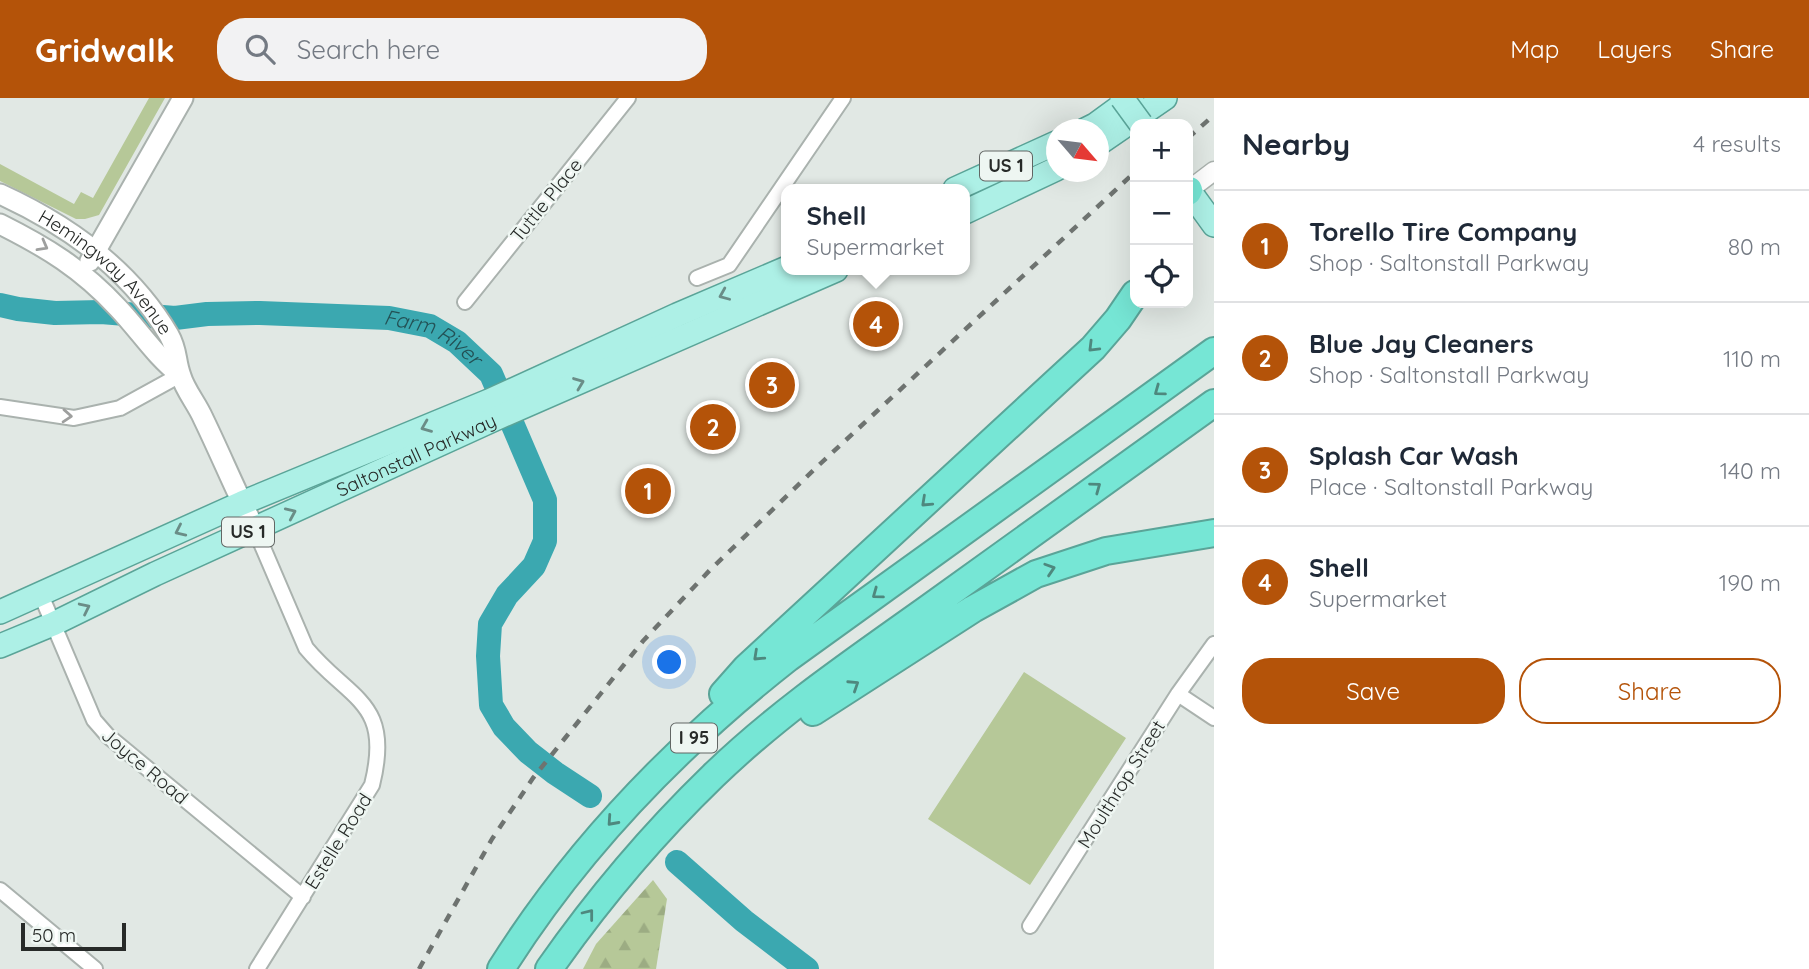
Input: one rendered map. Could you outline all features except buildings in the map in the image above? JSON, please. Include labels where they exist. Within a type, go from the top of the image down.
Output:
[{"type":"highway","points":[[638,793],[746,668],[1085,355],[1118,319],[1130,301]]},
{"type":"highway","name":"I 95","points":[[501,969],[571,870],[638,793],[710,722],[788,658],[1214,351]]},
{"type":"highway","name":"I 95","points":[[549,969],[611,886],[679,810],[734,757],[793,708],[1214,403]]},
{"type":"highway","points":[[679,810],[760,749],[836,697],[973,609],[1036,574],[1106,551],[1214,533]]},
{"type":"main road","points":[[82,273],[183,98]]},
{"type":"main road","points":[[1122,98],[1137,119]]},
{"type":"main road","points":[[1101,119],[1132,98]]},
{"type":"main road","points":[[1109,137],[1166,98]]},
{"type":"main road","name":"US 1","points":[[966,184],[1046,148]]},
{"type":"main road","name":"US 1","points":[[970,210],[1046,174]]},
{"type":"main road","name":"Hemingway Avenue","points":[[0,194],[51,219],[97,251],[144,302],[167,332],[176,350],[180,375],[202,415],[255,529]]},
{"type":"main road","points":[[1193,198],[1214,225]]},
{"type":"main road","name":"Hemingway Avenue","points":[[0,224],[49,249],[82,273],[116,305],[164,361],[180,375]]},
{"type":"main road","name":"Saltonstall Parkway","points":[[0,646],[53,624],[155,573],[255,529],[781,271]]},
{"type":"main road","name":"Saltonstall Parkway","points":[[0,612],[242,503],[503,406],[824,275]]},
{"type":"street","name":"Tuttle Place","points":[[465,302],[628,98]]},
{"type":"street","points":[[790,184],[843,98]]},
{"type":"street","points":[[1193,187],[1214,171]]},
{"type":"street","points":[[697,278],[729,265],[781,198]]},
{"type":"street","points":[[0,407],[74,418],[120,408],[180,375]]},
{"type":"street","name":"Estelle Road","points":[[255,529],[306,648],[318,662],[360,698],[371,715],[378,739],[378,762],[372,785],[257,969]]},
{"type":"street","name":"Joyce Road","points":[[41,595],[94,720],[108,736],[303,897]]},
{"type":"street","name":"Moulthrop Street","points":[[1030,926],[1178,694],[1214,644]]},
{"type":"street","points":[[1178,694],[1214,718]]},
{"type":"street","points":[[0,890],[95,969]]},
{"type":"green space","points":[[149,98],[165,98],[99,215],[76,219],[0,181],[0,164],[74,204],[81,192],[93,198]]},
{"type":"green space","points":[[1024,672],[1126,738],[1030,885],[928,819]]},
{"type":"green space","points":[[653,880],[667,899],[656,969],[583,969],[596,944]]},
{"type":"waterway","name":"Farm River","points":[[0,305],[55,313],[101,312],[175,318],[207,314],[260,313],[389,318],[430,326],[457,342],[491,374],[545,500],[545,541],[534,566],[507,595],[490,624],[488,656],[491,705],[504,727],[528,752],[590,796]]},
{"type":"waterway","name":"Farm River","points":[[677,862],[744,921],[807,969]]},
{"type":"railway","points":[[1193,134],[1214,115]]},
{"type":"railway","points":[[419,969],[492,839],[533,778],[643,641],[710,570],[820,464],[1130,177]]},
{"type":"place","name":"Shell","points":[[876,324]]},
{"type":"place","name":"Splash Car Wash","points":[[772,385]]},
{"type":"place","name":"Blue Jay Cleaners","points":[[713,427]]},
{"type":"place","name":"Torello Tire Company","points":[[648,491]]}]
